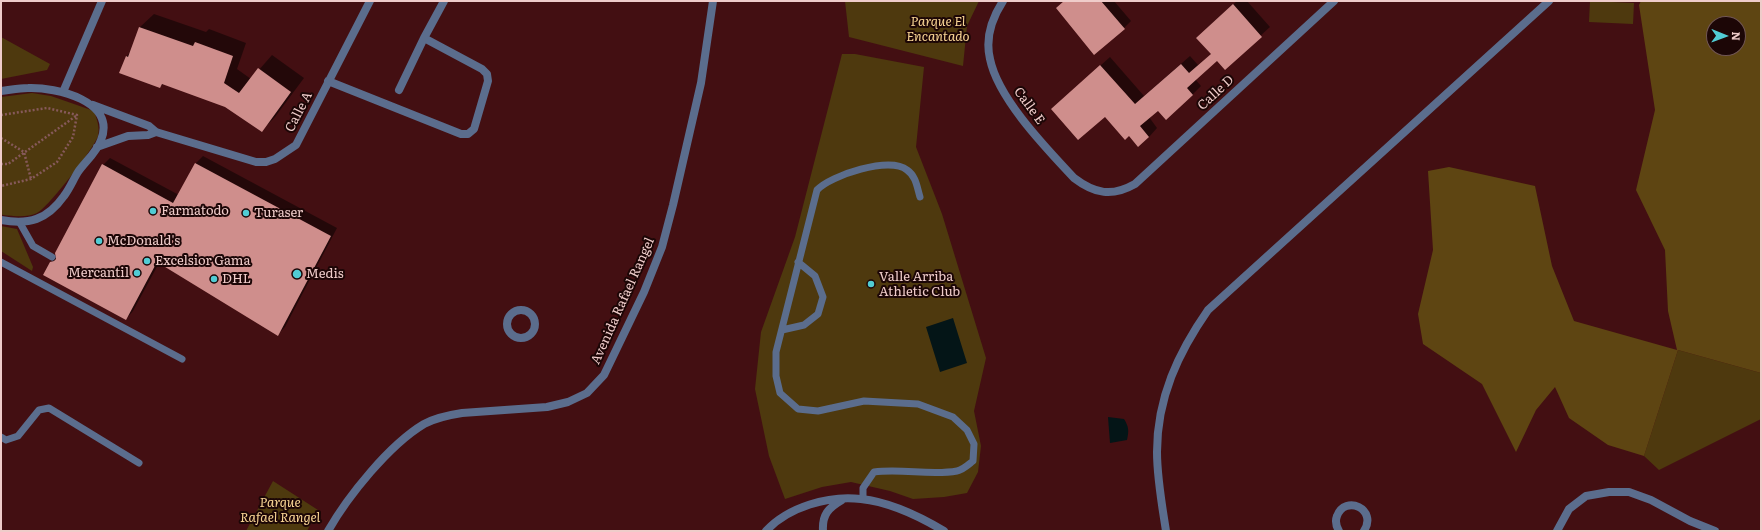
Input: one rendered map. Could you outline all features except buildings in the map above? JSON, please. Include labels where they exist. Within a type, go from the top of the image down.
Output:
[{"type":"street","points":[[63,92],[102,1]]},
{"type":"street","name":"Calle A","points":[[1,91],[27,88],[63,92],[93,106],[149,126],[156,132],[256,162],[266,162],[275,159],[296,145],[370,1]]},
{"type":"street","points":[[399,90],[444,1]]},
{"type":"street","name":"Avenida Rafael Rangel","points":[[328,531],[343,508],[389,452],[408,435],[425,424],[448,415],[462,413],[547,408],[568,402],[587,393],[604,375],[644,292],[662,247],[673,206],[701,83],[713,1]]},
{"type":"street","name":"Calle E","points":[[1003,1],[990,29],[988,45],[990,60],[1007,97],[1018,114],[1074,178],[1090,188],[1109,192]]},
{"type":"street","name":"Calle D","points":[[1109,192],[1122,191],[1135,184],[1334,1]]},
{"type":"street","points":[[1166,531],[1158,480],[1158,431],[1171,373],[1183,348],[1208,310],[1549,1]]},
{"type":"street","points":[[328,81],[461,134],[468,134],[474,129],[488,81],[486,74],[482,69],[424,38]]},
{"type":"street","points":[[1,220],[20,223],[35,220],[55,206],[65,195],[77,174],[101,142],[103,129],[101,116],[93,106]]},
{"type":"street","name":"Calle A","points":[[97,147],[128,136],[148,135],[156,132]]},
{"type":"street","points":[[1557,531],[1569,509],[1586,496],[1609,492],[1629,492],[1650,500],[1690,521],[1715,531]]},
{"type":"street","points":[[823,531],[823,519],[827,510],[844,499]]},
{"type":"street","points":[[766,531],[780,518],[794,511],[826,501],[844,499],[863,499],[889,505],[923,518],[935,528],[944,531]]},
{"type":"street","points":[[1339,531],[1336,524],[1338,514],[1344,507],[1354,505],[1362,509],[1367,517],[1367,527],[1364,531]]},
{"type":"lane","points":[[863,499],[863,488],[874,472],[894,470],[922,472],[959,471],[973,461],[974,444],[967,430],[953,417],[918,404],[864,401],[818,411],[798,409],[780,393],[776,376],[776,352],[816,190],[822,184],[832,179],[877,165],[893,166],[906,168],[914,175],[920,197]]},
{"type":"lane","points":[[20,223],[33,246],[52,257]]},
{"type":"lane","points":[[1,262],[182,359]]},
{"type":"lane","points":[[782,330],[804,325],[818,314],[823,297],[815,276],[798,262]]},
{"type":"lane","points":[[1,437],[6,440],[18,436],[39,410],[49,408],[139,463]]},
{"type":"path","points":[[1,116],[47,108],[77,115]]},
{"type":"path","points":[[1,164],[8,164],[77,115]]},
{"type":"path","points":[[1,186],[31,179],[57,162],[73,137],[77,115]]},
{"type":"path","points":[[1,138],[24,152],[31,179]]},
{"type":"green space","name":"Parque El Encantado","points":[[845,1],[979,1],[967,26],[963,66],[849,37]]},
{"type":"green space","points":[[1590,1],[1634,3],[1633,24],[1589,22]]},
{"type":"green space","points":[[1,37],[50,64],[47,70],[1,79]]},
{"type":"green space","name":"Valle Arriba Athletic Club","points":[[842,54],[855,54],[924,67],[916,147],[942,214],[986,358],[974,411],[981,446],[978,472],[967,493],[944,497],[913,499],[890,491],[851,482],[822,487],[785,499],[769,456],[755,389],[761,332],[795,237]]},
{"type":"green space","points":[[32,93],[51,96],[94,111],[99,133],[95,143],[70,177],[43,209],[29,216],[3,215],[1,214],[1,97]]},
{"type":"green space","points":[[1,226],[17,229],[33,267],[32,271],[1,251]]},
{"type":"green space","points":[[1678,350],[1761,373],[1761,419],[1659,470],[1644,456]]},
{"type":"green space","name":"Parque Rafael Rangel","points":[[273,481],[318,510],[307,531],[246,531]]},
{"type":"shaded area","points":[[1641,1],[1761,1],[1761,373],[1678,350],[1644,456],[1608,445],[1569,418],[1555,387],[1536,410],[1516,452],[1482,384],[1423,344],[1418,314],[1433,250],[1428,171],[1449,167],[1535,186],[1552,266],[1574,321],[1677,350],[1668,311],[1665,250],[1636,190],[1655,110],[1639,5]]},
{"type":"shaded area","points":[[953,318],[967,363],[940,372],[926,327]]},
{"type":"shaded area","points":[[1108,417],[1124,419],[1128,429],[1127,440],[1110,443]]},
{"type":"place","name":"Farmatodo","points":[[153,211]]},
{"type":"place","name":"Turaser","points":[[246,213]]},
{"type":"place","name":"McDonald's","points":[[99,241]]},
{"type":"place","name":"Excelsior Gama","points":[[147,261]]},
{"type":"place","name":"Mercantil","points":[[137,273]]},
{"type":"place","name":"Medis","points":[[297,274]]},
{"type":"place","name":"DHL","points":[[214,279]]},
{"type":"place","name":"Valle Arriba Athletic Club","points":[[871,284]]}]
